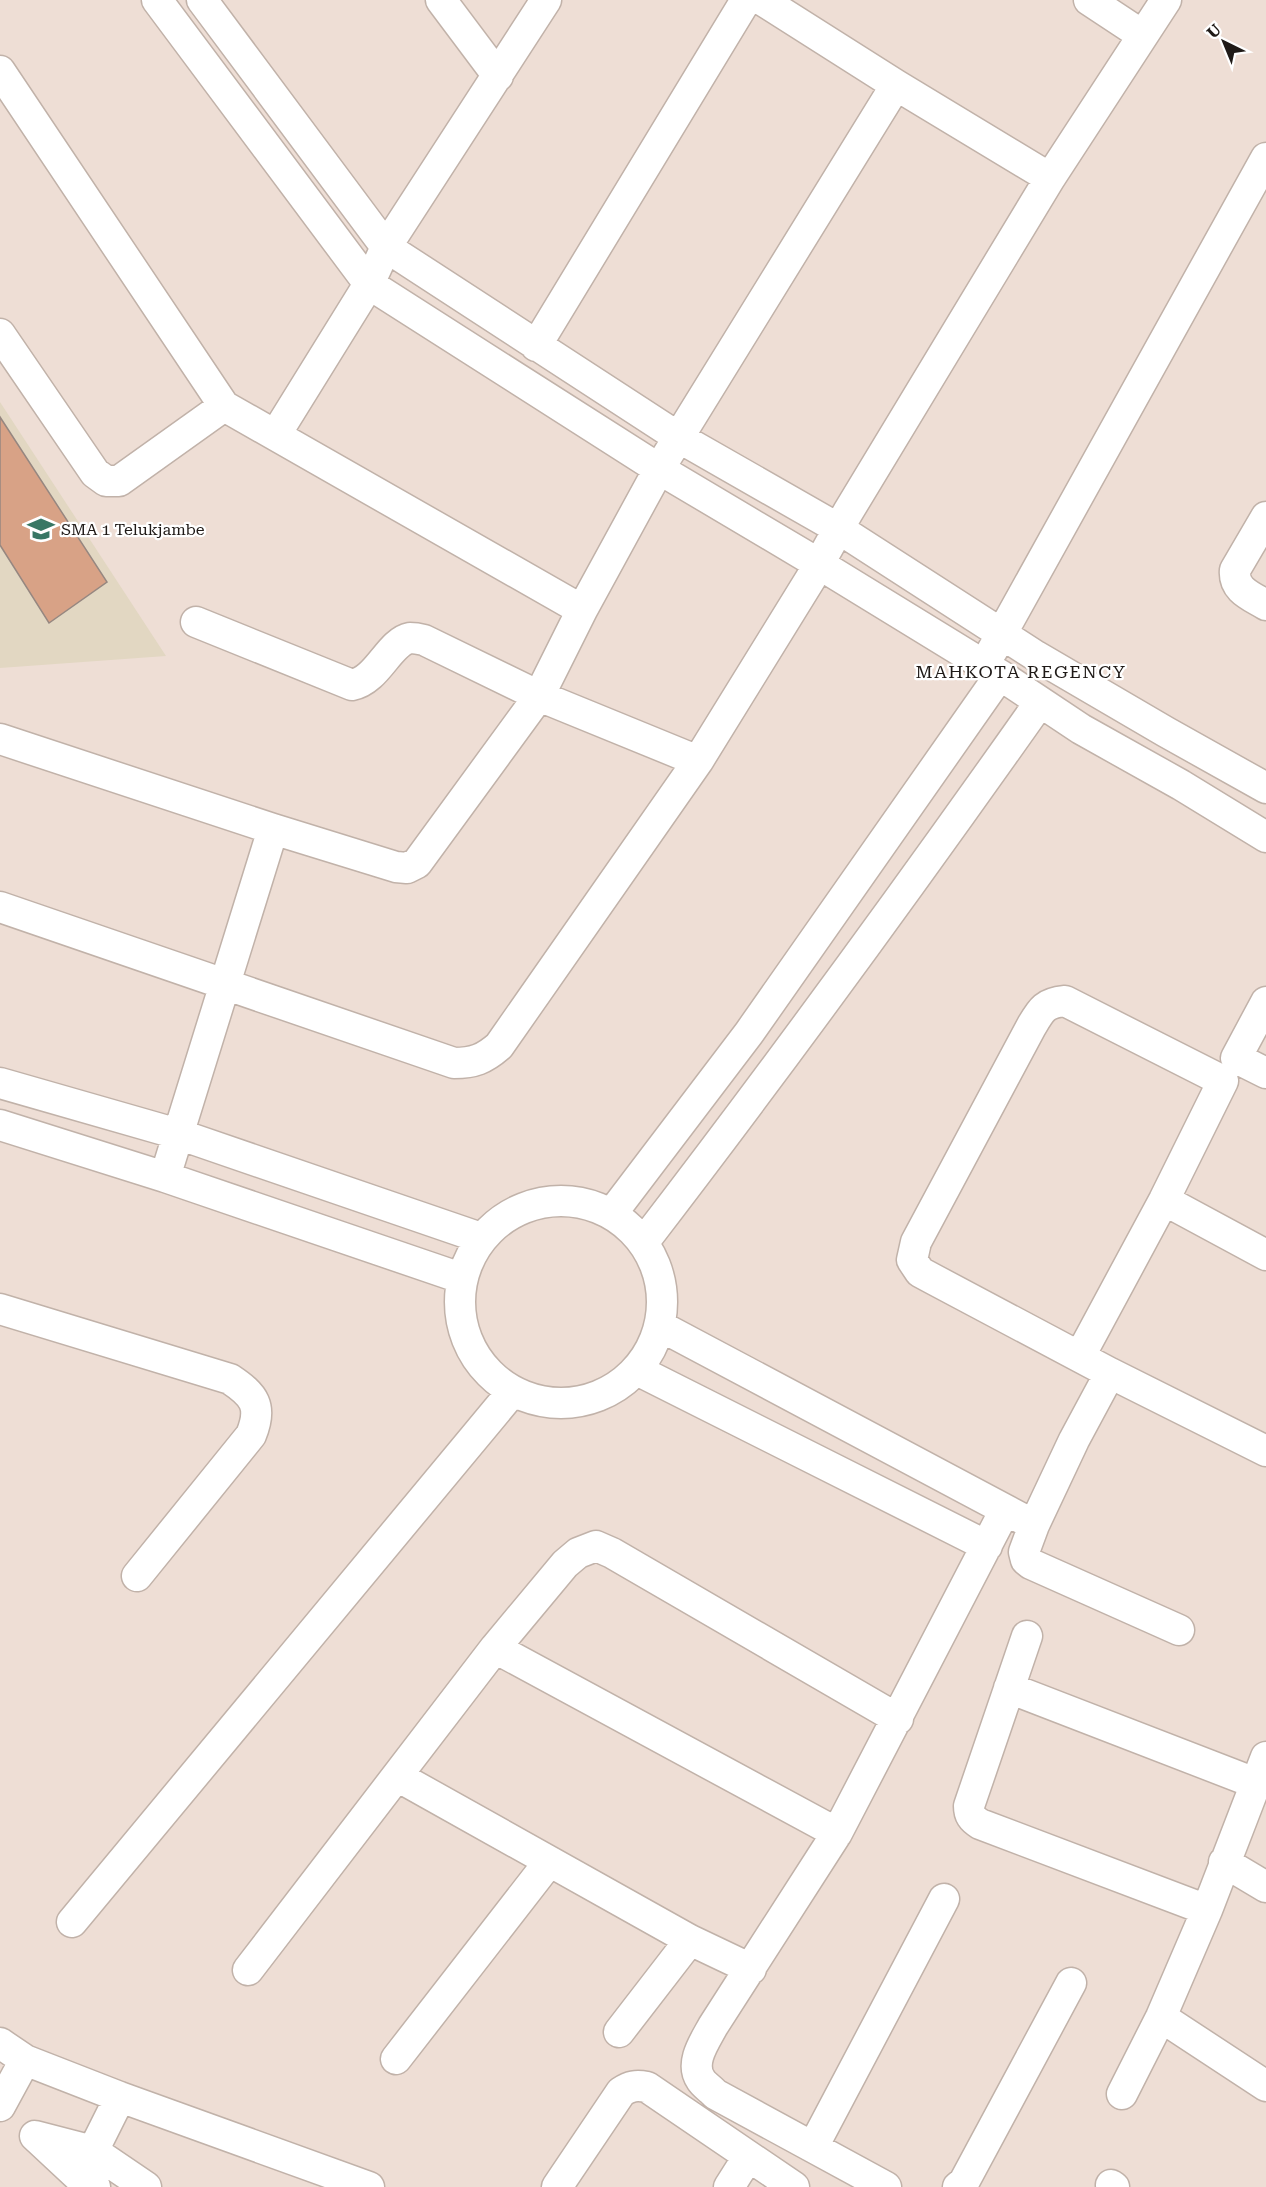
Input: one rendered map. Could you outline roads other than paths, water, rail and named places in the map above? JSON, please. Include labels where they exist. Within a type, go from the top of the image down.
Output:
[{"type":"street","points":[[157,0],[369,284],[659,469],[819,564],[1106,744],[1181,785],[1266,837]]},
{"type":"street","points":[[202,0],[386,247],[678,437],[839,529],[1001,634],[1266,788]]},
{"type":"street","points":[[441,0],[498,76]]},
{"type":"street","points":[[276,434],[369,284],[386,247],[546,0]]},
{"type":"street","points":[[536,346],[746,0]]},
{"type":"street","points":[[762,0],[896,85],[1050,178]]},
{"type":"street","points":[[1089,0],[1142,35]]},
{"type":"street","points":[[0,907],[454,1063],[471,1063],[487,1057],[499,1046],[698,761],[1050,178],[1166,0]]},
{"type":"street","points":[[0,71],[224,406],[582,610]]},
{"type":"street","points":[[0,739],[396,867],[407,868],[417,863],[539,696],[582,610],[659,469],[896,85]]},
{"type":"street","points":[[613,1212],[756,1023],[992,671],[1001,634],[1266,158]]},
{"type":"street","points":[[0,334],[95,473],[106,481],[119,481],[224,406]]},
{"type":"street","points":[[1266,517],[1235,570],[1234,578],[1238,588],[1266,605]]},
{"type":"street","points":[[196,622],[352,685],[368,678],[401,642],[411,638],[424,640],[539,696],[698,761]]},
{"type":"street","points":[[643,1243],[725,1137],[904,895],[1040,702]]},
{"type":"street","points":[[165,1177],[273,829]]},
{"type":"street","points":[[1266,1073],[1230,1070],[1065,1001],[1051,1003],[1041,1010],[1031,1027],[916,1242],[912,1260],[920,1272],[1110,1373],[1266,1451]]},
{"type":"street","points":[[1080,1356],[1164,1200],[1266,1002]]},
{"type":"street","points":[[0,1083],[178,1134],[482,1238]]},
{"type":"street","points":[[0,1125],[165,1177],[461,1278]]},
{"type":"street","points":[[560,1200],[613,1212],[643,1243],[660,1278],[660,1326],[651,1350],[637,1370],[610,1391],[578,1402],[544,1403],[512,1392],[478,1363],[461,1323],[461,1278],[482,1238],[516,1210],[560,1200]]},
{"type":"street","points":[[1164,1200],[1266,1255]]},
{"type":"street","points":[[0,1309],[230,1379],[246,1390],[256,1405],[257,1421],[251,1435],[137,1576]]},
{"type":"street","points":[[660,1326],[1034,1525]]},
{"type":"street","points":[[637,1370],[987,1546]]},
{"type":"street","points":[[1110,1373],[1074,1440],[1034,1525],[1024,1552],[1026,1560],[1179,1630]]},
{"type":"street","points":[[72,1922],[512,1392]]},
{"type":"street","points":[[886,2187],[715,2094],[700,2079],[697,2065],[700,2048],[837,1833],[1005,1510]]},
{"type":"street","points":[[248,1970],[495,1648],[565,1564],[578,1553],[596,1546],[898,1719]]},
{"type":"street","points":[[1027,1636],[969,1806],[969,1813],[973,1820],[1207,1910]]},
{"type":"street","points":[[495,1648],[837,1833]]},
{"type":"street","points":[[1009,1688],[1260,1770],[1207,1910],[1161,2017],[1122,2094]]},
{"type":"street","points":[[397,1776],[690,1940],[750,1969]]},
{"type":"street","points":[[396,2059],[549,1862]]},
{"type":"street","points":[[1224,1862],[1266,1887]]},
{"type":"street","points":[[813,2147],[944,1899]]},
{"type":"street","points":[[619,2032],[690,1940]]},
{"type":"street","points":[[958,2187],[964,2182],[1071,1983]]},
{"type":"street","points":[[1161,2017],[1266,2086]]},
{"type":"street","points":[[0,2043],[25,2060],[120,2097],[369,2187]]},
{"type":"street","points":[[0,2106],[25,2060]]},
{"type":"street","points":[[557,2187],[621,2092],[627,2087],[637,2085],[646,2087],[794,2187]]},
{"type":"street","points":[[85,2176],[120,2097]]},
{"type":"street","points":[[0,2116],[35,2136],[85,2176],[147,2187]]},
{"type":"street","points":[[729,2187],[748,2157]]},
{"type":"place","name":"SMA 1 Telukjambe","points":[[41,529]]},
{"type":"district","name":"MAHKOTA REGENCY","points":[[1021,671]]}]
